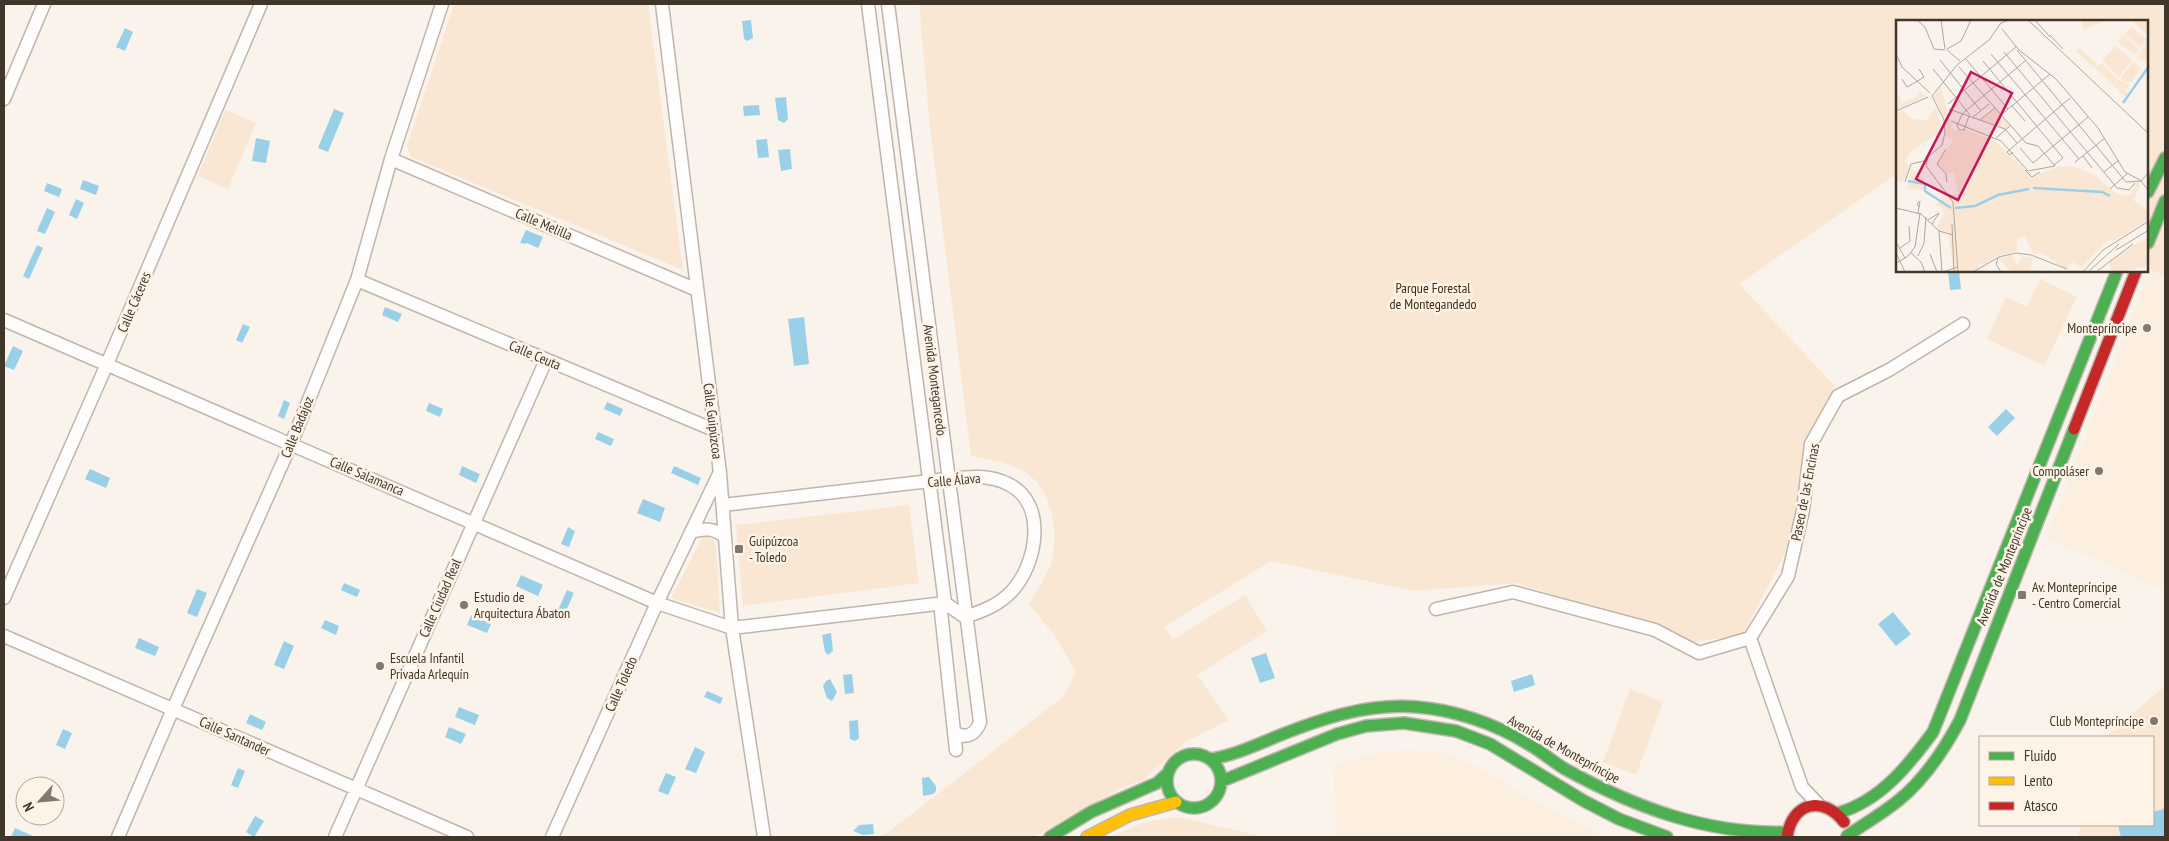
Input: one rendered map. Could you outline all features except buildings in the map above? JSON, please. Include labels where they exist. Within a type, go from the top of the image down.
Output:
[{"type":"street","points":[[4,99],[44,4]]},
{"type":"street","name":"Calle Cáceres","points":[[4,598],[108,364],[261,4]]},
{"type":"street","name":"Calle Badajoz","points":[[118,837],[291,444],[356,280],[390,159],[442,4]]},
{"type":"street","name":"Calle Guipúzcoa","points":[[662,4],[720,473],[732,628],[764,837]]},
{"type":"street","name":"Avenida Montegancedo","points":[[868,4],[930,481],[944,603],[941,612],[956,750]]},
{"type":"street","name":"Avenida Montegancedo","points":[[888,4],[947,478],[980,722],[975,732],[969,736],[963,736],[954,732]]},
{"type":"street","points":[[2149,190],[2165,158]]},
{"type":"street","name":"Calle Melilla","points":[[390,159],[697,290]]},
{"type":"street","points":[[2149,241],[2165,201]]},
{"type":"street","name":"Avenida de Montepríncipe","points":[[2117,272],[1933,732],[1913,760],[1886,786],[1855,807],[1838,813],[1845,823],[1847,836],[1899,800],[1927,772],[1947,744],[1960,720],[2136,272]]},
{"type":"street","name":"Calle Ceuta","points":[[356,280],[714,430]]},
{"type":"street","name":"Calle Salamanca","points":[[4,320],[474,522],[657,603],[732,628]]},
{"type":"street","name":"Paseo de las Encinas","points":[[1750,638],[1788,576],[1803,510],[1812,444],[1838,396],[1889,370],[1963,324]]},
{"type":"street","name":"Calle Ciudad Real","points":[[335,837],[546,360]]},
{"type":"street","name":"Calle Toledo","points":[[552,837],[657,603],[720,473]]},
{"type":"street","name":"Calle Álava","points":[[723,505],[947,478],[978,476],[1010,484],[1019,491],[1029,505],[1033,520],[1034,548],[1022,579],[1002,601],[984,611],[965,617]]},
{"type":"street","points":[[691,532],[703,528],[712,529],[725,537]]},
{"type":"street","points":[[1436,609],[1513,592],[1655,630],[1699,653],[1750,638],[1802,788],[1800,809],[1818,804]]},
{"type":"street","points":[[732,628],[944,603],[965,617]]},
{"type":"street","name":"Calle Santander","points":[[4,636],[467,837]]},
{"type":"street","name":"Avenida de Montepríncipe","points":[[1211,759],[1228,756],[1330,715],[1365,708],[1405,706],[1458,713],[1521,739],[1556,763],[1653,814],[1704,831],[1730,836],[1787,834],[1791,819],[1800,809]]},
{"type":"street","points":[[1222,781],[1337,734],[1366,726],[1404,723],[1456,731],[1490,744],[1584,801],[1619,818],[1667,837]]},
{"type":"street","points":[[1050,837],[1092,812],[1157,783],[1168,773],[1172,765],[1186,755],[1203,755],[1211,759],[1220,773],[1222,781],[1217,796],[1207,806],[1196,809],[1185,808],[1176,802],[1167,789],[1168,773]]},
{"type":"street","points":[[1802,788],[1818,804],[1832,808],[1838,813]]},
{"type":"street","points":[[1087,837],[1151,807],[1176,802]]},
{"type":"shaded area","points":[[2150,270],[2165,275],[2165,590],[2047,538]]},
{"type":"shaded area","points":[[1409,750],[1444,753],[1477,766],[1536,802],[1603,837],[1337,837],[1333,766],[1380,752]]},
{"type":"green space","points":[[454,4],[648,4],[683,270],[411,157],[407,146]]},
{"type":"green space","name":"Parque Forestal de Montegandedo","points":[[919,4],[2165,4],[2165,275],[2149,269],[2149,20],[1896,20],[1896,174],[1739,284],[1834,385],[1784,555],[1743,635],[1692,642],[1517,583],[1414,591],[1271,561],[1164,627],[1174,639],[1245,595],[1267,631],[1197,675],[1229,720],[1187,741],[1144,779],[1118,790],[1034,837],[882,837],[1064,696],[1076,672],[1055,636],[1029,604],[1045,577],[1052,560],[1054,524],[1048,501],[1035,481],[1020,469],[971,456],[930,127]]},
{"type":"green space","points":[[225,110],[256,123],[228,189],[198,176]]},
{"type":"green space","points":[[2040,279],[2077,297],[2044,366],[1987,339],[2006,297],[2027,307]]},
{"type":"green space","points":[[909,505],[919,583],[743,606],[736,525]]},
{"type":"green space","points":[[703,536],[713,539],[716,547],[720,613],[671,598]]},
{"type":"green space","points":[[2165,686],[2165,837],[2078,837],[2081,826],[2154,826],[2154,736],[2106,736]]},
{"type":"green space","points":[[1630,689],[1663,702],[1636,775],[1603,762]]},
{"type":"green space","points":[[1178,817],[1265,837],[1109,837],[1145,822]]},
{"type":"water","points":[[751,20],[753,38],[747,41],[744,39],[742,21]]},
{"type":"water","points":[[125,28],[133,32],[125,51],[116,47]]},
{"type":"water","points":[[786,97],[788,119],[784,123],[778,120],[775,98]]},
{"type":"water","points":[[759,105],[760,115],[744,116],[743,106]]},
{"type":"water","points":[[334,109],[344,113],[328,152],[318,148]]},
{"type":"water","points":[[256,138],[270,141],[266,163],[252,161]]},
{"type":"water","points":[[767,139],[769,157],[758,158],[756,140]]},
{"type":"water","points":[[790,149],[792,169],[781,171],[778,150]]},
{"type":"water","points":[[83,180],[99,186],[96,195],[80,189]]},
{"type":"water","points":[[47,183],[62,189],[59,197],[44,191]]},
{"type":"water","points":[[76,199],[84,203],[77,219],[69,215]]},
{"type":"water","points":[[47,208],[55,212],[45,234],[37,231]]},
{"type":"water","points":[[526,230],[543,237],[538,248],[527,243],[520,243]]},
{"type":"water","points":[[37,245],[43,248],[29,279],[23,276]]},
{"type":"water","points":[[1948,272],[1959,272],[1961,289],[1950,290]]},
{"type":"water","points":[[385,307],[402,314],[398,322],[382,315]]},
{"type":"water","points":[[804,317],[809,364],[794,366],[788,319]]},
{"type":"water","points":[[243,324],[250,327],[242,343],[236,340]]},
{"type":"water","points":[[13,346],[23,351],[14,370],[4,366]]},
{"type":"water","points":[[284,400],[290,403],[284,419],[278,416]]},
{"type":"water","points":[[607,402],[623,409],[620,416],[604,409]]},
{"type":"water","points":[[429,403],[443,409],[440,417],[426,411]]},
{"type":"water","points":[[2006,409],[2015,418],[1997,436],[1988,427]]},
{"type":"water","points":[[598,432],[614,439],[611,446],[595,439]]},
{"type":"water","points":[[462,466],[480,474],[476,483],[459,475]]},
{"type":"water","points":[[674,466],[701,478],[698,485],[671,473]]},
{"type":"water","points":[[90,469],[110,478],[106,488],[85,479]]},
{"type":"water","points":[[643,499],[665,508],[660,522],[637,513]]},
{"type":"water","points":[[568,527],[575,531],[569,547],[561,544]]},
{"type":"water","points":[[521,575],[543,585],[538,596],[516,586]]},
{"type":"water","points":[[344,583],[360,590],[357,597],[341,590]]},
{"type":"water","points":[[197,589],[207,593],[197,617],[187,613]]},
{"type":"water","points":[[567,590],[574,593],[565,613],[558,610]]},
{"type":"water","points":[[1893,612],[1911,634],[1896,646],[1878,624]]},
{"type":"water","points":[[471,615],[491,624],[487,633],[467,625]]},
{"type":"water","points":[[325,620],[339,626],[336,635],[321,628]]},
{"type":"water","points":[[831,633],[833,651],[828,655],[825,652],[822,635]]},
{"type":"water","points":[[139,638],[159,647],[155,656],[135,648]]},
{"type":"water","points":[[284,641],[294,646],[284,669],[274,665]]},
{"type":"water","points":[[1266,653],[1275,678],[1260,683],[1251,658]]},
{"type":"water","points":[[852,674],[854,693],[845,694],[843,675]]},
{"type":"water","points":[[1532,674],[1535,685],[1514,692],[1511,681]]},
{"type":"water","points":[[830,679],[837,692],[832,701],[827,698],[823,686]]},
{"type":"water","points":[[707,691],[723,698],[720,704],[704,697]]},
{"type":"water","points":[[459,707],[479,715],[475,725],[455,717]]},
{"type":"water","points":[[250,714],[266,722],[262,730],[246,723]]},
{"type":"water","points":[[858,720],[859,738],[855,741],[850,739],[849,721]]},
{"type":"water","points":[[449,727],[466,734],[461,744],[445,737]]},
{"type":"water","points":[[63,729],[72,733],[65,749],[56,745]]},
{"type":"water","points":[[695,747],[705,752],[696,773],[685,769]]},
{"type":"water","points":[[238,768],[245,771],[238,788],[231,785]]},
{"type":"water","points":[[666,773],[676,777],[668,795],[658,791]]},
{"type":"water","points":[[929,777],[936,786],[936,791],[933,794],[923,796],[922,778]]},
{"type":"water","points":[[2164,809],[2165,837],[2121,837],[2118,826],[2154,826],[2154,812]]},
{"type":"water","points":[[255,816],[264,821],[254,837],[246,832]]},
{"type":"water","points":[[873,824],[874,834],[863,835],[853,831],[859,825]]},
{"type":"water","points":[[15,828],[35,837],[11,837]]},
{"type":"traffic: fast","points":[[2149,190],[2165,158]]},
{"type":"traffic: fast","points":[[2149,241],[2165,201]]},
{"type":"traffic: fast","points":[[1838,813],[1867,800],[1892,781],[1933,732],[2117,272]]},
{"type":"traffic: fast","points":[[1847,836],[1886,810],[1908,792],[1941,753],[1954,731],[1960,720],[2074,429]]},
{"type":"traffic: fast","points":[[1211,759],[1237,752],[1295,729],[1346,713],[1381,707],[1417,707],[1446,711],[1489,724],[1516,737],[1565,769],[1591,783],[1672,816],[1729,829],[1787,832]]},
{"type":"traffic: fast","points":[[1222,781],[1337,734],[1366,726],[1404,723],[1456,731],[1490,744],[1584,801],[1619,819],[1667,837]]},
{"type":"traffic: fast","points":[[1189,754],[1199,754],[1209,758],[1217,766],[1221,781],[1217,796],[1209,804],[1199,808],[1189,808],[1179,804],[1171,796],[1167,786],[1167,776],[1171,766],[1179,758],[1189,754]]},
{"type":"traffic: fast","points":[[1050,837],[1091,812],[1157,783],[1168,773]]},
{"type":"traffic: slow","points":[[1087,837],[1130,815],[1176,802]]},
{"type":"traffic: jam","points":[[2074,429],[2136,272]]},
{"type":"traffic: jam","points":[[1787,837],[1795,816],[1810,806],[1827,808],[1836,813],[1844,822]]},
{"type":"place","name":"Montepríncipe","points":[[2147,328]]},
{"type":"place","name":"Compoláser","points":[[2099,471]]},
{"type":"place","name":"Guipúzcoa - Toledo","points":[[739,549]]},
{"type":"place","name":"Av. Montepríncipe - Centro Comercial","points":[[2022,595]]},
{"type":"place","name":"Estudio de Arquitectura Ábaton","points":[[464,605]]},
{"type":"place","name":"Escuela Infantil Privada Arlequín","points":[[380,666]]},
{"type":"place","name":"Club Montepríncipe","points":[[2154,721]]}]
